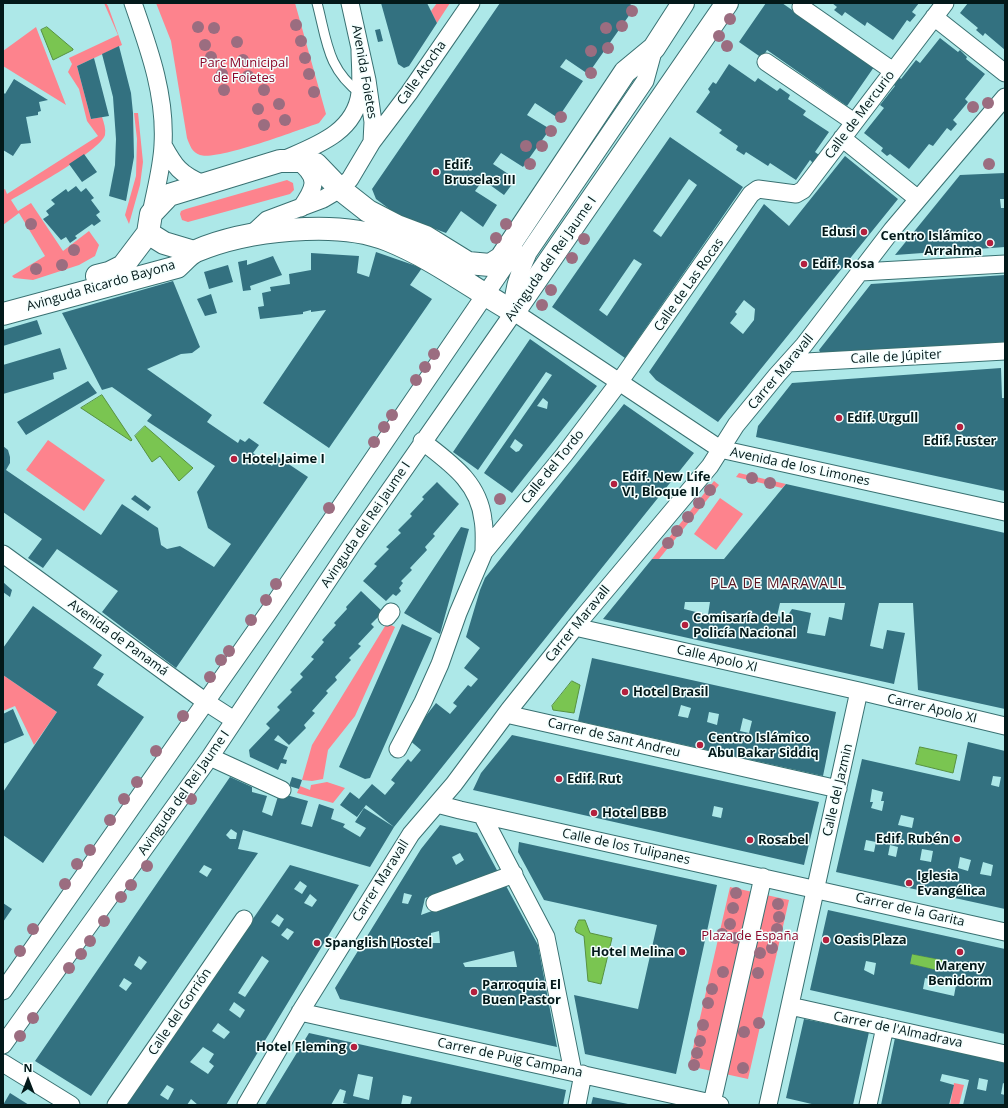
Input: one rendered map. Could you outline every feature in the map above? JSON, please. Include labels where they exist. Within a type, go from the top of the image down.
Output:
[{"type":"main road","points":[[468,263],[490,265],[501,258],[625,72],[654,48],[683,3]]},
{"type":"main road","name":"Avinguda del Rei Jaume I","points":[[509,310],[726,3]]},
{"type":"main road","points":[[149,224],[169,195],[203,184],[289,161]]},
{"type":"main road","name":"Avinguda Ricardo Bayona","points":[[289,161],[316,164],[347,189],[368,211],[397,226],[426,237],[468,263]]},
{"type":"main road","name":"Avinguda Ricardo Bayona","points":[[3,299],[109,273],[123,266],[149,224],[164,243],[194,252]]},
{"type":"main road","name":"Avinguda Ricardo Bayona","points":[[3,314],[177,267],[194,252],[252,234],[295,229],[341,230],[364,233],[388,239],[491,287],[509,310]]},
{"type":"street","points":[[133,3],[148,46],[160,90],[163,146],[149,224]]},
{"type":"street","name":"Avenida Foietes","points":[[350,3],[356,22],[365,96],[373,122],[372,142]]},
{"type":"street","name":"Calle Atocha","points":[[347,189],[372,142],[409,93],[471,3]]},
{"type":"street","name":"Calle de Mercurio","points":[[758,189],[796,194],[803,190],[945,3]]},
{"type":"street","points":[[801,7],[893,71]]},
{"type":"street","points":[[934,17],[1005,73]]},
{"type":"street","points":[[3,991],[206,702],[654,48]]},
{"type":"street","points":[[509,310],[515,283],[528,253],[645,81],[654,48]]},
{"type":"street","points":[[766,62],[854,122]]},
{"type":"street","points":[[289,161],[330,139],[347,124],[365,96]]},
{"type":"street","name":"Carrer Maravall","points":[[246,1105],[300,1012],[411,834],[454,784],[506,714],[575,628],[710,466],[736,425],[788,363],[918,199],[1005,98]]},
{"type":"street","points":[[842,138],[918,199]]},
{"type":"street","points":[[163,146],[174,166],[189,178],[203,184]]},
{"type":"street","points":[[289,161],[309,169],[314,179],[313,191],[301,208]]},
{"type":"street","points":[[252,234],[267,220],[347,189]]},
{"type":"street","name":"Calle de Las Rocas","points":[[620,382],[752,194],[758,189]]},
{"type":"street","name":"Avinguda Ricardo Bayona","points":[[468,263],[491,287]]},
{"type":"street","points":[[861,272],[1005,264]]},
{"type":"street","name":"Avenida de los Limones","points":[[509,310],[720,449],[1005,512]]},
{"type":"street","name":"Avinguda del Rei Jaume I","points":[[3,1045],[210,757],[437,420],[509,310]]},
{"type":"street","name":"Calle de Júpiter","points":[[788,363],[1005,351]]},
{"type":"street","name":"Calle del Tordo","points":[[398,749],[424,702],[440,664],[458,613],[484,552],[564,455],[620,382]]},
{"type":"street","name":"Calle del Tordo","points":[[422,441],[458,469],[476,494],[483,520],[484,552]]},
{"type":"street","name":"Avenida de Panamá","points":[[3,554],[206,702],[234,720]]},
{"type":"street","name":"Calle Apolo XI","points":[[575,628],[859,691]]},
{"type":"street","name":"Carrer Apolo XI","points":[[859,691],[1005,726]]},
{"type":"street","name":"Calle del Jazmin","points":[[816,889],[859,691]]},
{"type":"street","name":"Carrer de Sant Andreu","points":[[506,714],[838,789]]},
{"type":"street","points":[[210,757],[282,790]]},
{"type":"street","name":"Calle de los Tulipanes","points":[[437,804],[816,889]]},
{"type":"street","points":[[482,815],[546,937],[578,1073],[577,1105]]},
{"type":"street","points":[[435,902],[514,874]]},
{"type":"street","points":[[716,1104],[763,877]]},
{"type":"street","points":[[768,1105],[816,889]]},
{"type":"street","name":"Carrer de la Garita","points":[[816,889],[1005,932]]},
{"type":"street","name":"Calle del Gorrión","points":[[116,1105],[244,919]]},
{"type":"street","name":"Carrer de l'Almadrava","points":[[790,1006],[1005,1054]]},
{"type":"street","name":"Carrer de Puig Campana","points":[[300,1012],[716,1104]]},
{"type":"street","points":[[868,1105],[885,1027]]},
{"type":"street","points":[[3,1063],[71,1105]]},
{"type":"lane","points":[[317,3],[332,63],[351,86],[365,96]]},
{"type":"green space","points":[[104,3],[108,6],[122,45],[77,66],[91,119],[102,117],[105,135],[100,142],[78,160],[11,200],[18,211],[31,203],[63,251],[89,231],[99,245],[95,256],[79,265],[33,280],[14,278],[12,276],[45,256],[19,213],[3,225],[3,190],[5,189],[7,194],[98,136],[87,121],[79,89],[68,72],[72,64],[69,58],[118,35]]},
{"type":"green space","name":"Parc Municipal de Foietes","points":[[156,3],[295,3],[326,114],[319,123],[258,144],[223,154],[209,156],[197,154],[189,144],[187,138],[171,41]]},
{"type":"green space","points":[[437,3],[450,3],[437,23],[431,11]]},
{"type":"green space","points":[[36,27],[66,105],[3,66],[3,51]]},
{"type":"green space","points":[[134,113],[138,113],[143,162],[140,185],[129,224],[125,215],[136,176],[137,139]]},
{"type":"green space","points":[[287,180],[293,183],[294,190],[290,194],[188,222],[182,220],[180,214],[181,211],[186,209]]},
{"type":"green space","points":[[48,440],[105,480],[84,511],[26,470]]},
{"type":"green space","points":[[739,473],[786,484],[782,488],[736,477]]},
{"type":"green space","points":[[714,481],[719,485],[659,559],[652,559]]},
{"type":"green space","points":[[720,498],[743,514],[716,550],[694,534]]},
{"type":"green space","points":[[390,618],[393,620],[391,625],[395,627],[355,716],[328,750],[323,779],[312,781],[302,780],[312,745]]},
{"type":"green space","points":[[3,675],[57,712],[34,745],[15,706],[3,711]]},
{"type":"green space","points":[[327,782],[345,788],[333,803],[297,793],[300,786],[310,790],[311,785]]},
{"type":"green space","name":"Plaza de España","points":[[730,887],[789,900],[748,1079],[689,1066]]},
{"type":"green space","points":[[954,1083],[964,1085],[959,1105],[950,1105]]},
{"type":"shaded area","points":[[47,27],[73,50],[53,60],[41,30]]},
{"type":"shaded area","points":[[102,395],[132,440],[131,441],[81,408]]},
{"type":"shaded area","points":[[145,426],[193,468],[179,481],[160,456],[152,462],[135,436]]},
{"type":"shaded area","points":[[572,681],[580,685],[574,713],[553,710],[552,706]]},
{"type":"shaded area","points":[[920,747],[957,755],[953,773],[916,764]]},
{"type":"shaded area","points":[[579,920],[585,920],[590,933],[612,938],[601,984],[588,981],[584,936],[576,932],[575,929]]},
{"type":"shaded area","points":[[912,954],[943,960],[940,971],[910,964]]},
{"type":"building","points":[[381,3],[427,3],[437,23],[409,66],[404,68],[398,64]]},
{"type":"building","points":[[500,3],[628,3],[635,7],[588,74],[566,59],[560,67],[583,81],[558,118],[535,103],[527,115],[550,129],[523,167],[501,153],[493,164],[516,179],[504,195],[483,180],[475,191],[497,205],[483,227],[461,211],[446,233],[396,214],[376,199],[372,189]]},
{"type":"building","points":[[766,3],[782,3],[874,67],[847,106],[767,50],[762,58],[739,42]]},
{"type":"building","points":[[832,3],[919,3],[912,12],[916,15],[910,22],[907,20],[893,40],[867,22],[865,26],[845,12],[842,16],[834,10],[837,7]]},
{"type":"building","points":[[968,3],[1005,3],[1005,50],[985,33],[983,36],[976,30],[978,28],[960,13]]},
{"type":"building","points":[[380,29],[383,41],[378,42],[375,30]]},
{"type":"building","points":[[940,38],[958,52],[960,50],[967,57],[966,59],[985,74],[965,99],[968,102],[953,120],[957,124],[951,131],[947,128],[933,146],[929,144],[909,169],[890,154],[887,156],[881,151],[883,148],[864,133],[884,108],[880,105],[895,86],[892,83],[898,76],[901,79],[916,60],[920,63]]},
{"type":"building","points":[[119,46],[131,93],[133,113],[134,157],[126,201],[109,196],[115,165],[116,139],[113,97],[102,54]]},
{"type":"building","points":[[94,58],[109,116],[91,119],[77,66]]},
{"type":"building","points":[[729,64],[755,82],[758,78],[777,91],[780,88],[790,95],[788,99],[806,111],[803,115],[829,132],[815,152],[819,155],[813,163],[810,160],[796,180],[770,163],[768,166],[746,152],[744,155],[736,150],[738,146],[719,133],[722,130],[696,112],[710,92],[708,89],[713,82],[716,84]]},
{"type":"building","points":[[14,79],[48,100],[39,102],[41,111],[38,112],[38,115],[26,117],[31,143],[21,144],[13,156],[3,150],[3,92],[5,94]]},
{"type":"building","points":[[670,137],[743,187],[625,358],[552,307]],"holes":[[[689,179],[697,185],[661,237],[653,231]],[[634,259],[642,264],[607,316],[599,310]]]},
{"type":"building","points":[[84,154],[97,172],[82,182],[69,164]]},
{"type":"building","points":[[845,156],[898,199],[718,422],[656,380],[649,372],[764,204],[789,226]],"holes":[[[744,300],[755,309],[754,320],[743,334],[730,323],[737,314],[735,312]]]},
{"type":"building","points":[[1005,173],[1005,199],[1000,199],[1001,208],[1005,208],[1005,247],[895,255],[960,175]]},
{"type":"building","points":[[76,186],[81,192],[86,188],[94,198],[91,200],[100,212],[96,215],[101,221],[94,226],[92,224],[75,236],[77,238],[70,243],[66,237],[61,240],[43,219],[49,215],[46,211],[55,204],[51,200],[66,189],[68,192]]},
{"type":"building","points":[[376,252],[422,268],[410,285],[432,299],[329,448],[263,403],[326,310],[311,312],[311,310],[303,312],[303,314],[260,319],[258,307],[264,306],[262,293],[271,291],[270,287],[290,284],[289,274],[311,270],[311,253],[359,256],[357,273],[369,277]]},
{"type":"building","points":[[273,256],[282,275],[250,286],[251,290],[243,291],[238,262],[247,260],[247,265]]},
{"type":"building","points":[[228,265],[233,282],[209,289],[204,272]]},
{"type":"building","points":[[1005,275],[1005,342],[821,354],[819,350],[871,284]]},
{"type":"building","points":[[173,281],[200,347],[192,353],[181,354],[147,369],[212,415],[207,422],[238,443],[240,439],[245,442],[249,438],[259,445],[253,453],[272,466],[278,457],[308,477],[176,668],[102,612],[118,591],[57,549],[43,568],[28,558],[42,539],[3,512],[3,446],[8,450],[10,457],[10,463],[6,470],[101,535],[122,504],[158,528],[161,545],[167,549],[180,546],[214,567],[231,544],[208,528],[197,492],[215,466],[147,421],[152,415],[112,387],[102,390],[62,313]]},
{"type":"building","points":[[211,294],[217,313],[205,316],[197,299]]},
{"type":"building","points":[[37,320],[42,334],[3,346],[3,330]]},
{"type":"building","points":[[530,339],[597,386],[512,493],[484,473],[552,375],[546,372],[478,470],[453,452]],"holes":[[[543,398],[548,402],[547,409],[537,406]],[[515,439],[523,445],[519,451],[516,452],[510,447]]]},
{"type":"building","points":[[60,348],[67,369],[53,373],[54,379],[3,394],[3,365]]},
{"type":"building","points":[[1001,368],[1002,398],[1005,398],[1005,491],[756,437],[758,426],[792,383]]},
{"type":"building","points":[[88,381],[97,393],[26,435],[17,422]]},
{"type":"building","points":[[624,404],[694,453],[394,827],[366,805],[357,817],[340,805],[350,792],[359,799],[372,784],[385,795],[395,783],[391,780],[408,759],[411,762],[421,750],[408,739],[436,703],[450,714],[457,706],[453,703],[468,685],[471,687],[478,679],[464,668],[480,648],[466,637],[485,578]]},
{"type":"building","points":[[437,482],[459,504],[433,534],[435,536],[425,547],[427,550],[410,568],[412,570],[401,581],[403,583],[399,588],[401,591],[396,596],[393,594],[386,601],[363,581],[377,566],[374,564],[389,549],[386,547],[401,533],[398,530],[412,516],[410,514],[424,499],[422,497]]},
{"type":"building","points":[[786,484],[1005,533],[1005,709],[918,690],[913,603],[879,603],[870,646],[883,649],[887,630],[905,633],[894,684],[603,619],[652,559],[724,559]],"holes":[[[685,602],[710,602],[708,615],[684,609]],[[780,603],[845,603],[842,620],[829,617],[825,636],[807,633],[811,613],[792,609],[786,618],[777,616]]]},
{"type":"building","points":[[135,495],[151,507],[148,511],[131,499]]},
{"type":"building","points":[[461,527],[469,529],[440,634],[404,613]]},
{"type":"building","points":[[3,582],[12,590],[10,597],[3,592]]},
{"type":"building","points":[[361,591],[383,612],[371,624],[374,627],[358,644],[361,646],[349,658],[351,660],[335,677],[337,680],[326,691],[328,693],[312,711],[315,713],[304,725],[306,728],[289,745],[278,735],[274,740],[288,747],[283,759],[287,760],[286,764],[281,763],[278,770],[250,757],[249,750],[270,728],[266,724],[280,710],[277,707],[292,692],[290,690],[303,677],[300,674],[314,659],[311,657],[324,642],[322,640],[336,625],[334,623],[347,609],[346,607]]},
{"type":"building","points":[[33,606],[102,655],[93,668],[104,674],[97,685],[144,717],[43,863],[3,835],[3,792],[57,712],[3,675],[3,648]]},
{"type":"building","points":[[402,624],[432,638],[370,778],[365,779],[339,767]]},
{"type":"building","points":[[592,658],[836,712],[823,776],[578,721]],"holes":[[[681,705],[691,708],[688,718],[678,716]],[[709,712],[719,714],[717,725],[707,722]],[[743,718],[752,721],[749,733],[740,731]]]},
{"type":"building","points":[[13,709],[24,735],[3,744],[3,714]]},
{"type":"building","points":[[512,735],[819,802],[804,865],[473,790],[481,773]],"holes":[[[714,806],[723,808],[721,818],[712,816]]]},
{"type":"building","points":[[968,742],[1005,751],[1005,909],[836,872],[862,759],[960,781]],"holes":[[[993,776],[1001,777],[999,787],[991,785]],[[872,789],[883,792],[881,801],[884,801],[882,811],[871,808],[873,802],[870,802]],[[901,815],[914,818],[912,828],[898,825]],[[866,840],[876,842],[874,852],[864,850]],[[890,845],[898,847],[896,857],[888,855]],[[922,849],[933,851],[931,862],[920,860]],[[960,857],[971,860],[968,871],[958,868]],[[983,862],[993,865],[991,876],[980,874]]]},
{"type":"building","points":[[230,777],[252,787],[252,792],[267,796],[262,812],[272,816],[279,793],[308,801],[301,824],[312,827],[319,804],[334,809],[331,819],[345,824],[343,827],[360,837],[366,828],[355,822],[364,808],[394,827],[370,867],[243,830],[238,849],[258,853],[91,1096],[35,1061]],"holes":[[[231,829],[237,833],[236,839],[230,839],[226,835]],[[204,865],[212,869],[207,877],[199,872]],[[139,956],[147,962],[141,970],[134,965]],[[124,978],[132,983],[126,991],[119,986]]]},
{"type":"building","points":[[292,777],[302,780],[299,789],[289,786]]},
{"type":"building","points":[[440,825],[477,833],[498,872],[425,898],[421,915],[505,884],[538,945],[557,1047],[340,999],[335,988],[421,849]],"holes":[[[460,853],[464,860],[456,865],[452,857]],[[404,893],[412,895],[408,904],[402,903]],[[439,931],[440,943],[431,943],[431,933]],[[514,951],[517,967],[465,967],[463,963]]]},
{"type":"building","points":[[519,842],[717,885],[676,1074],[585,1054],[574,995],[638,1009],[657,925],[544,900],[518,852]]},
{"type":"building","points":[[290,865],[359,885],[226,1105],[198,1105],[191,1099],[187,1105],[125,1105]],"holes":[[[300,881],[307,886],[302,894],[294,889]],[[310,894],[317,900],[312,907],[304,903]],[[277,914],[284,919],[279,927],[271,922]],[[287,928],[294,932],[288,940],[281,935]],[[262,956],[269,961],[245,997],[238,993]],[[234,1002],[245,1010],[240,1018],[229,1010]],[[218,1023],[230,1032],[224,1039],[212,1031]],[[203,1047],[214,1054],[209,1062],[214,1066],[208,1074],[190,1062]],[[167,1085],[174,1089],[168,1100],[160,1095]]]},
{"type":"building","points":[[3,903],[12,909],[3,922]]},
{"type":"building","points":[[828,910],[1005,949],[1005,1034],[810,990]],"holes":[[[912,954],[943,960],[940,971],[910,964]],[[866,961],[876,963],[874,975],[864,970]],[[925,978],[956,985],[954,996],[923,989]]]},
{"type":"building","points":[[804,1019],[869,1032],[853,1105],[816,1105],[786,1098]]},
{"type":"building","points":[[309,1033],[566,1090],[563,1105],[410,1105],[412,1097],[403,1095],[401,1105],[353,1105],[343,1103],[346,1091],[340,1089],[331,1105],[265,1105]],"holes":[[[358,1074],[373,1077],[369,1100],[353,1096]]]},
{"type":"building","points":[[895,1038],[1005,1062],[1005,1084],[1003,1083],[1001,1094],[1005,1095],[1005,1105],[963,1105],[969,1080],[942,1074],[940,1081],[954,1085],[949,1105],[881,1105]],"holes":[[[979,1078],[988,1080],[986,1091],[977,1089]]]},
{"type":"building","points":[[10,1093],[29,1105],[3,1105]]},
{"type":"building","points":[[593,1097],[628,1104],[628,1105],[591,1105]]},
{"type":"place","name":"Edif. Bruselas III","points":[[436,172]]},
{"type":"place","name":"Edusi","points":[[864,232]]},
{"type":"place","name":"Centro Islámico Arrahma","points":[[990,243]]},
{"type":"place","name":"Edif. Rosa","points":[[804,264]]},
{"type":"place","name":"Edif. Urgull","points":[[839,418]]},
{"type":"place","name":"Edif. Fuster","points":[[960,427]]},
{"type":"place","name":"Hotel Jaime I","points":[[234,459]]},
{"type":"place","name":"Edif. New Life VI, Bloque II","points":[[614,484]]},
{"type":"place","name":"Comisaría de la Policía Nacional","points":[[685,625]]},
{"type":"place","name":"Hotel Brasil","points":[[625,692]]},
{"type":"place","name":"Centro Islámico Abu Bakar Siddiq","points":[[700,745]]},
{"type":"place","name":"Edif. Rut","points":[[559,779]]},
{"type":"place","name":"Hotel BBB","points":[[594,813]]},
{"type":"place","name":"Edif. Rubén","points":[[957,839]]},
{"type":"place","name":"Rosabel","points":[[750,840]]},
{"type":"place","name":"Iglesia Evangélica","points":[[909,883]]},
{"type":"place","name":"Oasis Plaza","points":[[826,940]]},
{"type":"place","name":"Spanglish Hostel","points":[[317,943]]},
{"type":"place","name":"Hotel Melina","points":[[682,952]]},
{"type":"place","name":"Mareny Benidorm","points":[[960,952]]},
{"type":"place","name":"Parroquia El Buen Pastor","points":[[474,992]]},
{"type":"place","name":"Hotel Fleming","points":[[354,1047]]},
{"type":"district","name":"PLA DE MARAVALL","points":[[778,584]]}]
